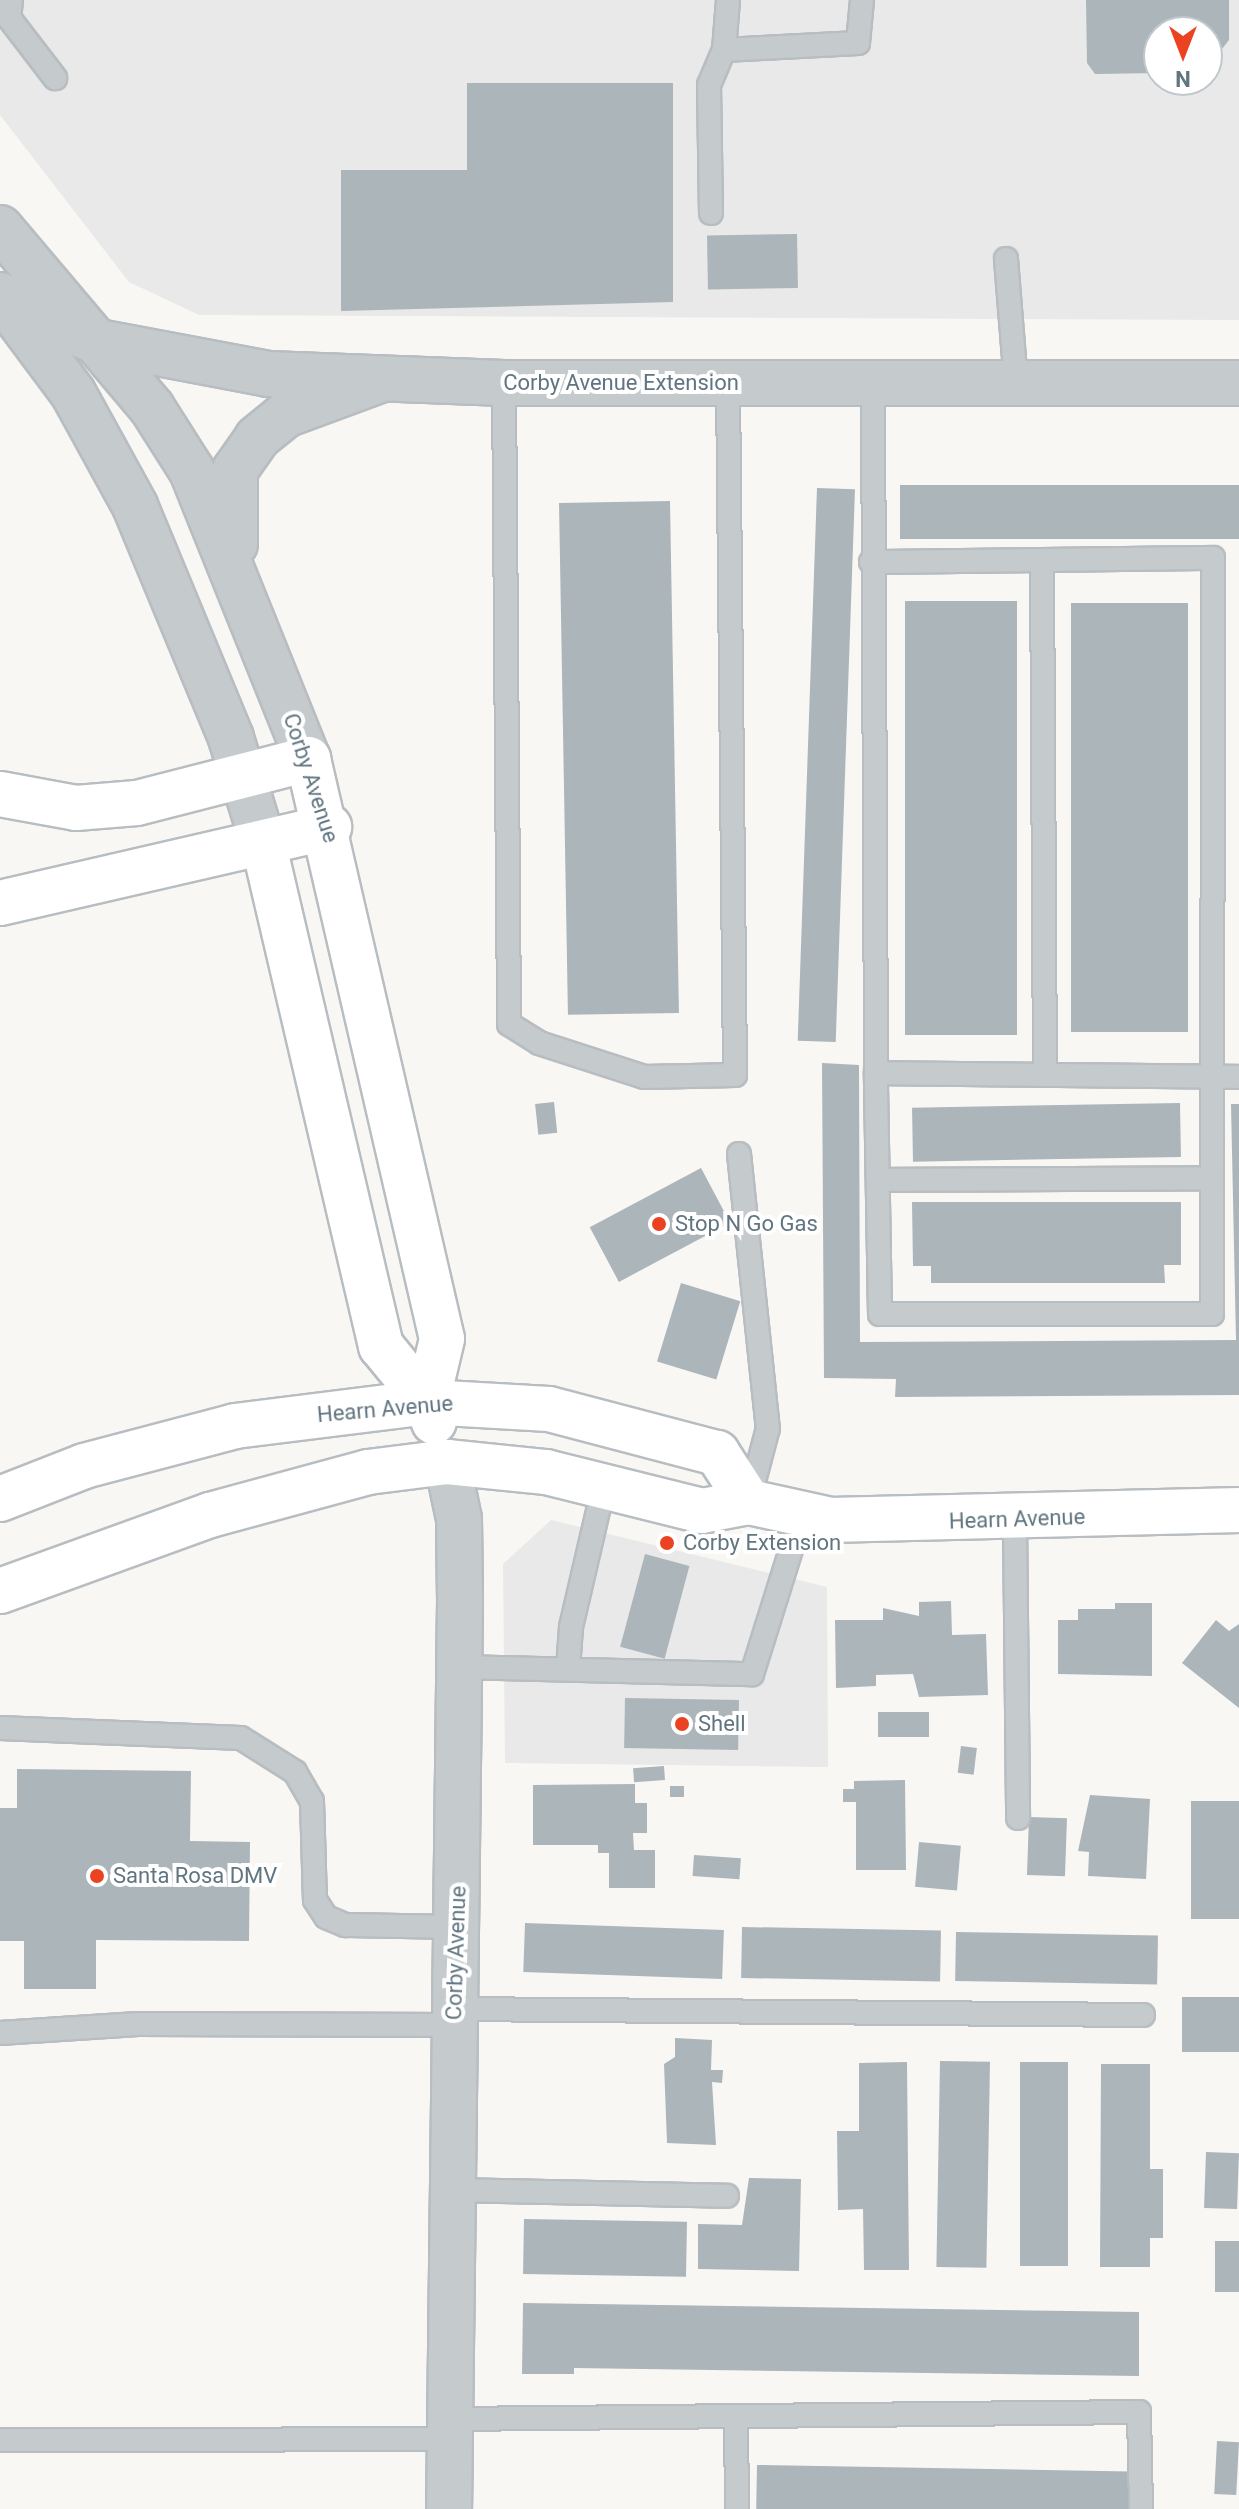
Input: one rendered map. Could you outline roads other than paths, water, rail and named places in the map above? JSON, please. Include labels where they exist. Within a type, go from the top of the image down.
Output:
[{"type":"main road","points":[[0,794],[76,808],[244,780],[308,759]]},
{"type":"main road","name":"Corby Avenue","points":[[308,759],[329,827],[442,1339],[427,1402]]},
{"type":"main road","points":[[0,903],[28,891],[264,846],[329,827]]},
{"type":"main road","name":"Corby Avenue","points":[[264,846],[381,1346],[427,1402],[447,1462]]},
{"type":"main road","name":"Hearn Avenue","points":[[0,1499],[84,1466],[235,1426],[427,1402],[549,1409],[717,1453],[749,1502]]},
{"type":"main road","name":"Hearn Avenue","points":[[0,1591],[210,1515],[368,1472],[447,1462],[604,1485],[702,1511],[749,1502],[801,1518],[1015,1520],[1239,1510]]},
{"type":"street","name":"Corby Avenue","points":[[0,228],[99,342],[192,471],[238,578],[308,759]]},
{"type":"street","name":"Corby Avenue","points":[[6,302],[73,393],[135,506],[244,780],[264,846]]},
{"type":"street","name":"Corby Avenue Extension","points":[[6,302],[99,342],[231,369],[377,381],[1239,383]]},
{"type":"street","points":[[238,578],[233,486],[257,438],[285,415],[377,381]]},
{"type":"street","name":"Corby Avenue","points":[[447,1462],[459,1519],[460,1667],[449,2509]]},
{"type":"lane","points":[[711,213],[709,85],[724,50],[728,0]]},
{"type":"lane","points":[[724,50],[858,43],[862,0]]},
{"type":"lane","points":[[7,12],[55,78]]},
{"type":"lane","points":[[1006,259],[1016,383]]},
{"type":"lane","points":[[504,383],[509,1024],[539,1043],[644,1077],[735,1075],[728,384]]},
{"type":"lane","points":[[871,562],[1213,558],[1212,1314],[880,1314],[871,562],[873,384]]},
{"type":"lane","points":[[1042,560],[1045,1075]]},
{"type":"lane","points":[[876,1073],[1239,1077]]},
{"type":"lane","points":[[739,1154],[768,1428],[749,1502]]},
{"type":"lane","points":[[878,1180],[1212,1178]]},
{"type":"lane","points":[[568,1669],[571,1627],[604,1485]]},
{"type":"lane","points":[[460,1667],[752,1674],[801,1518]]},
{"type":"lane","points":[[1015,1520],[1018,1818]]},
{"type":"lane","points":[[0,1728],[241,1738],[295,1772],[312,1801],[315,1900],[326,1917],[345,1925],[458,1927]]},
{"type":"lane","points":[[0,2033],[138,2024],[454,2017],[1143,2015]]},
{"type":"lane","points":[[452,2190],[727,2196]]},
{"type":"lane","points":[[0,2440],[450,2429],[736,2416],[1139,2412],[1141,2509]]},
{"type":"lane","points":[[736,2416],[737,2509]]},
{"type":"place","name":"Stop N Go Gas","points":[[659,1224]]},
{"type":"place","name":"Corby Extension","points":[[667,1543]]},
{"type":"place","name":"Shell","points":[[682,1724]]},
{"type":"place","name":"Santa Rosa DMV","points":[[97,1876]]}]
